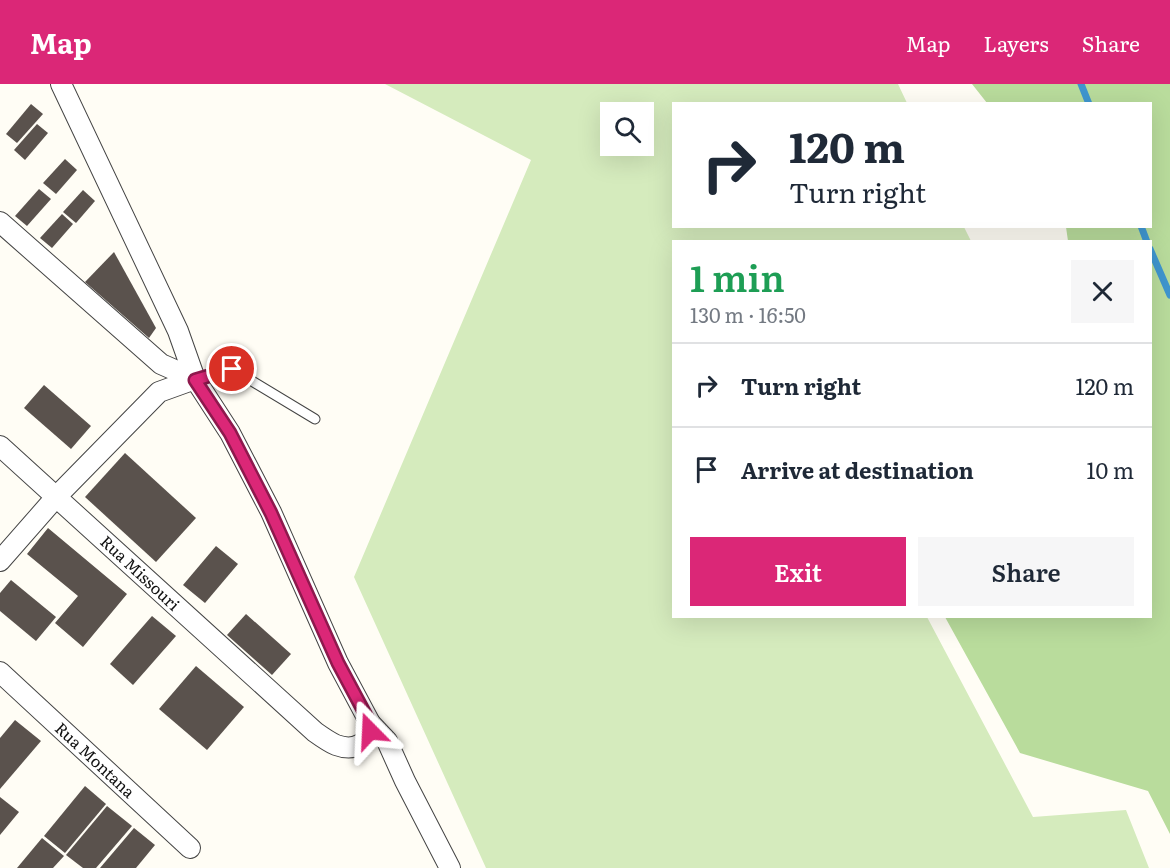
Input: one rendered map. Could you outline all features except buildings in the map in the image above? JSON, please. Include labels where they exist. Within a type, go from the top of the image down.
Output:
[{"type":"street","points":[[61,84],[178,331],[195,380],[230,433],[271,513],[338,663],[370,723],[391,747],[405,781],[450,868]]},
{"type":"street","points":[[0,222],[161,364],[195,380]]},
{"type":"street","points":[[0,561],[56,497],[159,392],[195,380]]},
{"type":"street","name":"Rua Missouri","points":[[0,446],[315,732],[338,746],[359,745],[369,737],[370,723]]},
{"type":"street","name":"Rua Montana","points":[[0,672],[190,848]]},
{"type":"lane","points":[[195,380],[232,369],[315,419]]},
{"type":"green space","points":[[385,84],[898,84],[907,102],[672,102],[672,228],[964,228],[970,240],[672,240],[672,618],[928,618],[1033,817],[1126,810],[1149,868],[486,868],[354,577],[531,160]]},
{"type":"green space","points":[[972,84],[1170,84],[1170,834],[1148,791],[1020,753],[946,618],[1152,618],[1152,240],[1068,240],[1066,228],[1152,228],[1152,102],[986,102]]},
{"type":"waterway","points":[[1081,84],[1088,102]]},
{"type":"waterway","points":[[1142,228],[1146,240]]},
{"type":"waterway","points":[[1152,254],[1170,295]]},
{"type":"route","points":[[232,369],[195,380],[230,433],[271,513],[338,663],[370,723],[370,731]]}]
